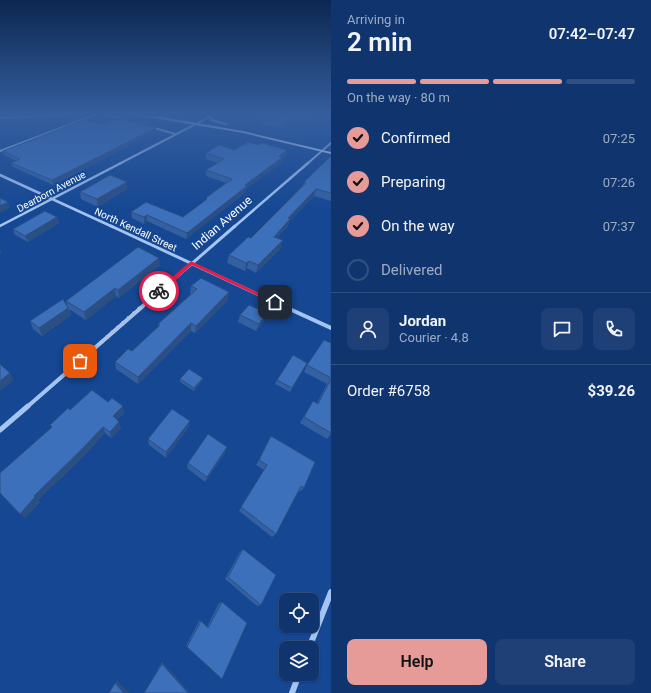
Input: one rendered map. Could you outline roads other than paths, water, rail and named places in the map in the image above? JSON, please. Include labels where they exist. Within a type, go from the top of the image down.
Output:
[{"type":"main road","points":[[302,146],[331,153]]},
{"type":"street","points":[[0,151],[12,146]]},
{"type":"street","name":"Dearborn Avenue","points":[[0,226],[153,146]]},
{"type":"street","name":"Indian Avenue","points":[[0,430],[327,146]]},
{"type":"street","name":"North Kendall Street","points":[[0,175],[331,328]]},
{"type":"street","points":[[312,641],[331,592]]},
{"type":"street","points":[[292,693],[296,681]]}]
